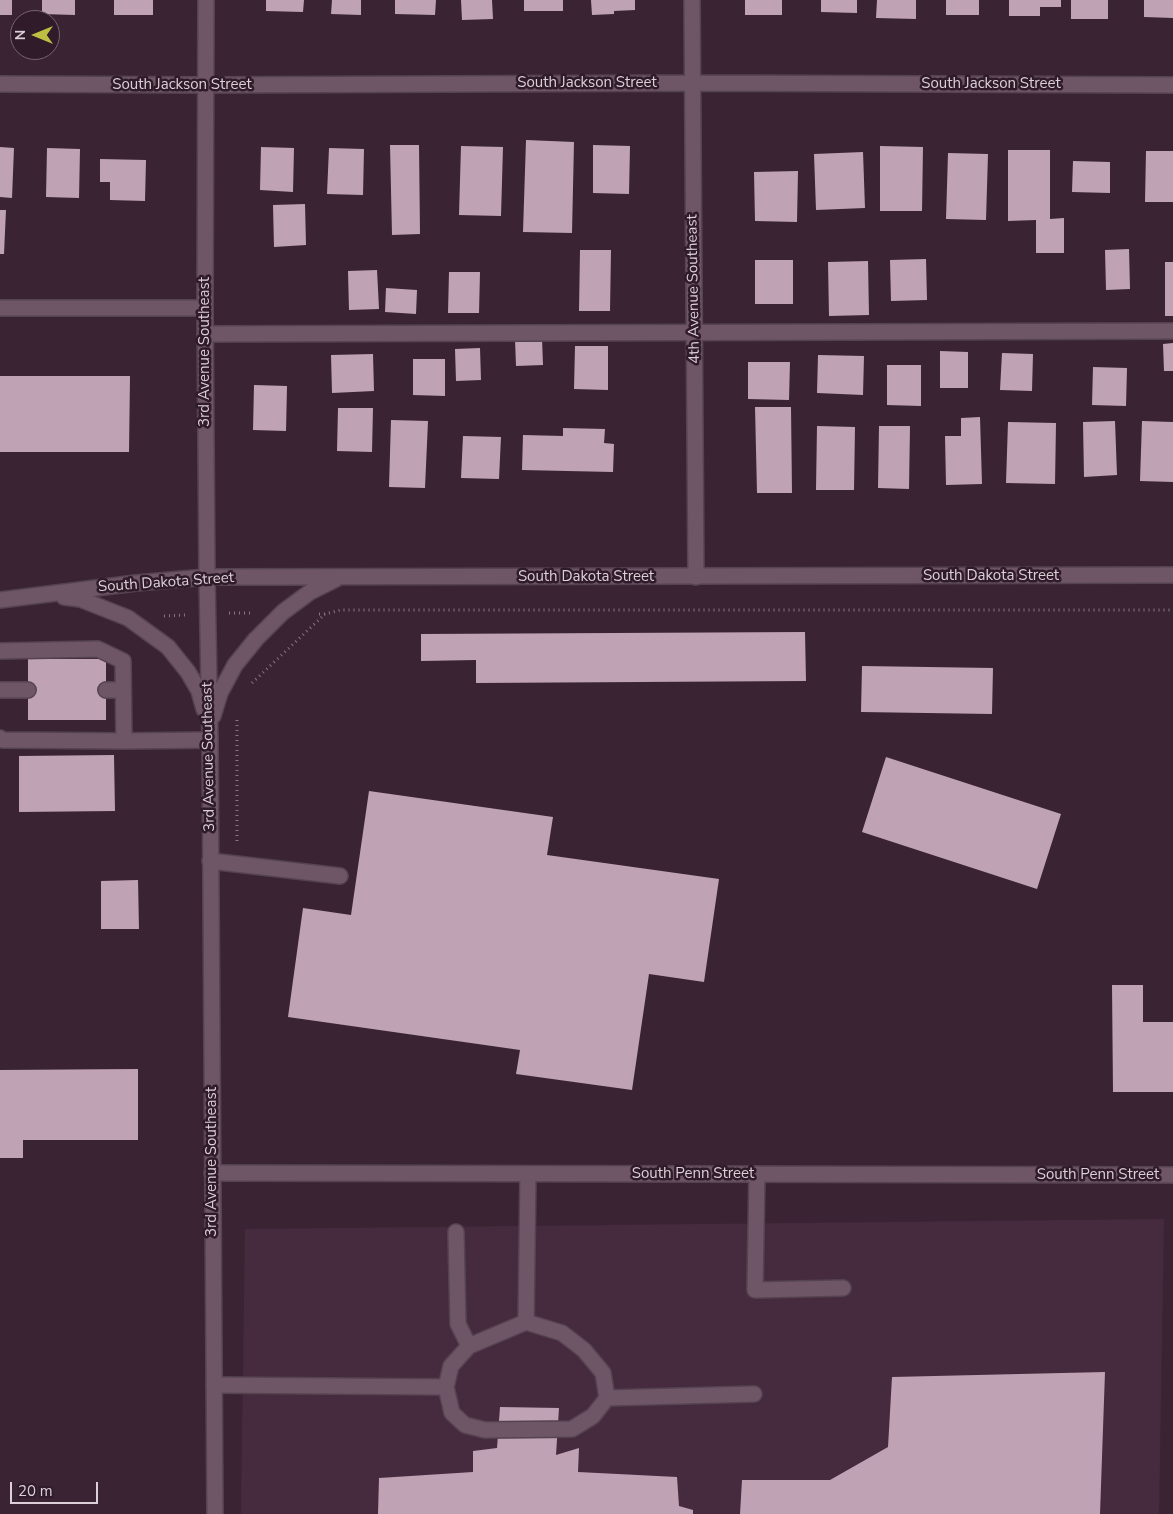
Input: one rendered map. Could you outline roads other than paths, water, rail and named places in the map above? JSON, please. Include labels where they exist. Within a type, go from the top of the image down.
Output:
[{"type":"street","name":"3rd Avenue Southeast","points":[[206,0],[205,334],[210,734],[215,1514]]},
{"type":"street","name":"4th Avenue Southeast","points":[[692,0],[696,577]]},
{"type":"street","name":"South Jackson Street","points":[[0,84],[692,83],[1173,85]]},
{"type":"street","points":[[0,308],[205,308]]},
{"type":"street","points":[[205,334],[1173,331]]},
{"type":"street","name":"South Dakota Street","points":[[0,600],[40,594],[207,577],[1173,575]]},
{"type":"street","points":[[210,734],[220,693],[235,665],[256,639],[283,612],[310,592],[340,577]]},
{"type":"street","points":[[40,594],[80,599],[128,618],[168,647],[188,672],[199,691],[210,734]]},
{"type":"street","points":[[0,651],[98,649],[123,661],[124,741]]},
{"type":"street","points":[[0,690],[28,690]]},
{"type":"street","points":[[106,690],[122,690]]},
{"type":"street","points":[[0,738],[3,740],[124,741],[210,734]]},
{"type":"street","points":[[210,861],[340,876]]},
{"type":"street","name":"South Penn Street","points":[[212,1173],[1173,1175]]},
{"type":"street","points":[[526,1322],[528,1174]]},
{"type":"street","points":[[757,1174],[755,1290],[843,1288]]},
{"type":"street","points":[[456,1232],[458,1324],[469,1346]]},
{"type":"street","points":[[526,1322],[562,1333],[584,1350],[603,1373],[606,1398],[593,1416],[572,1428],[485,1430],[465,1425],[452,1413],[446,1387],[451,1366],[469,1346],[526,1322]]},
{"type":"street","points":[[214,1385],[446,1387]]},
{"type":"street","points":[[606,1398],[754,1394]]}]
